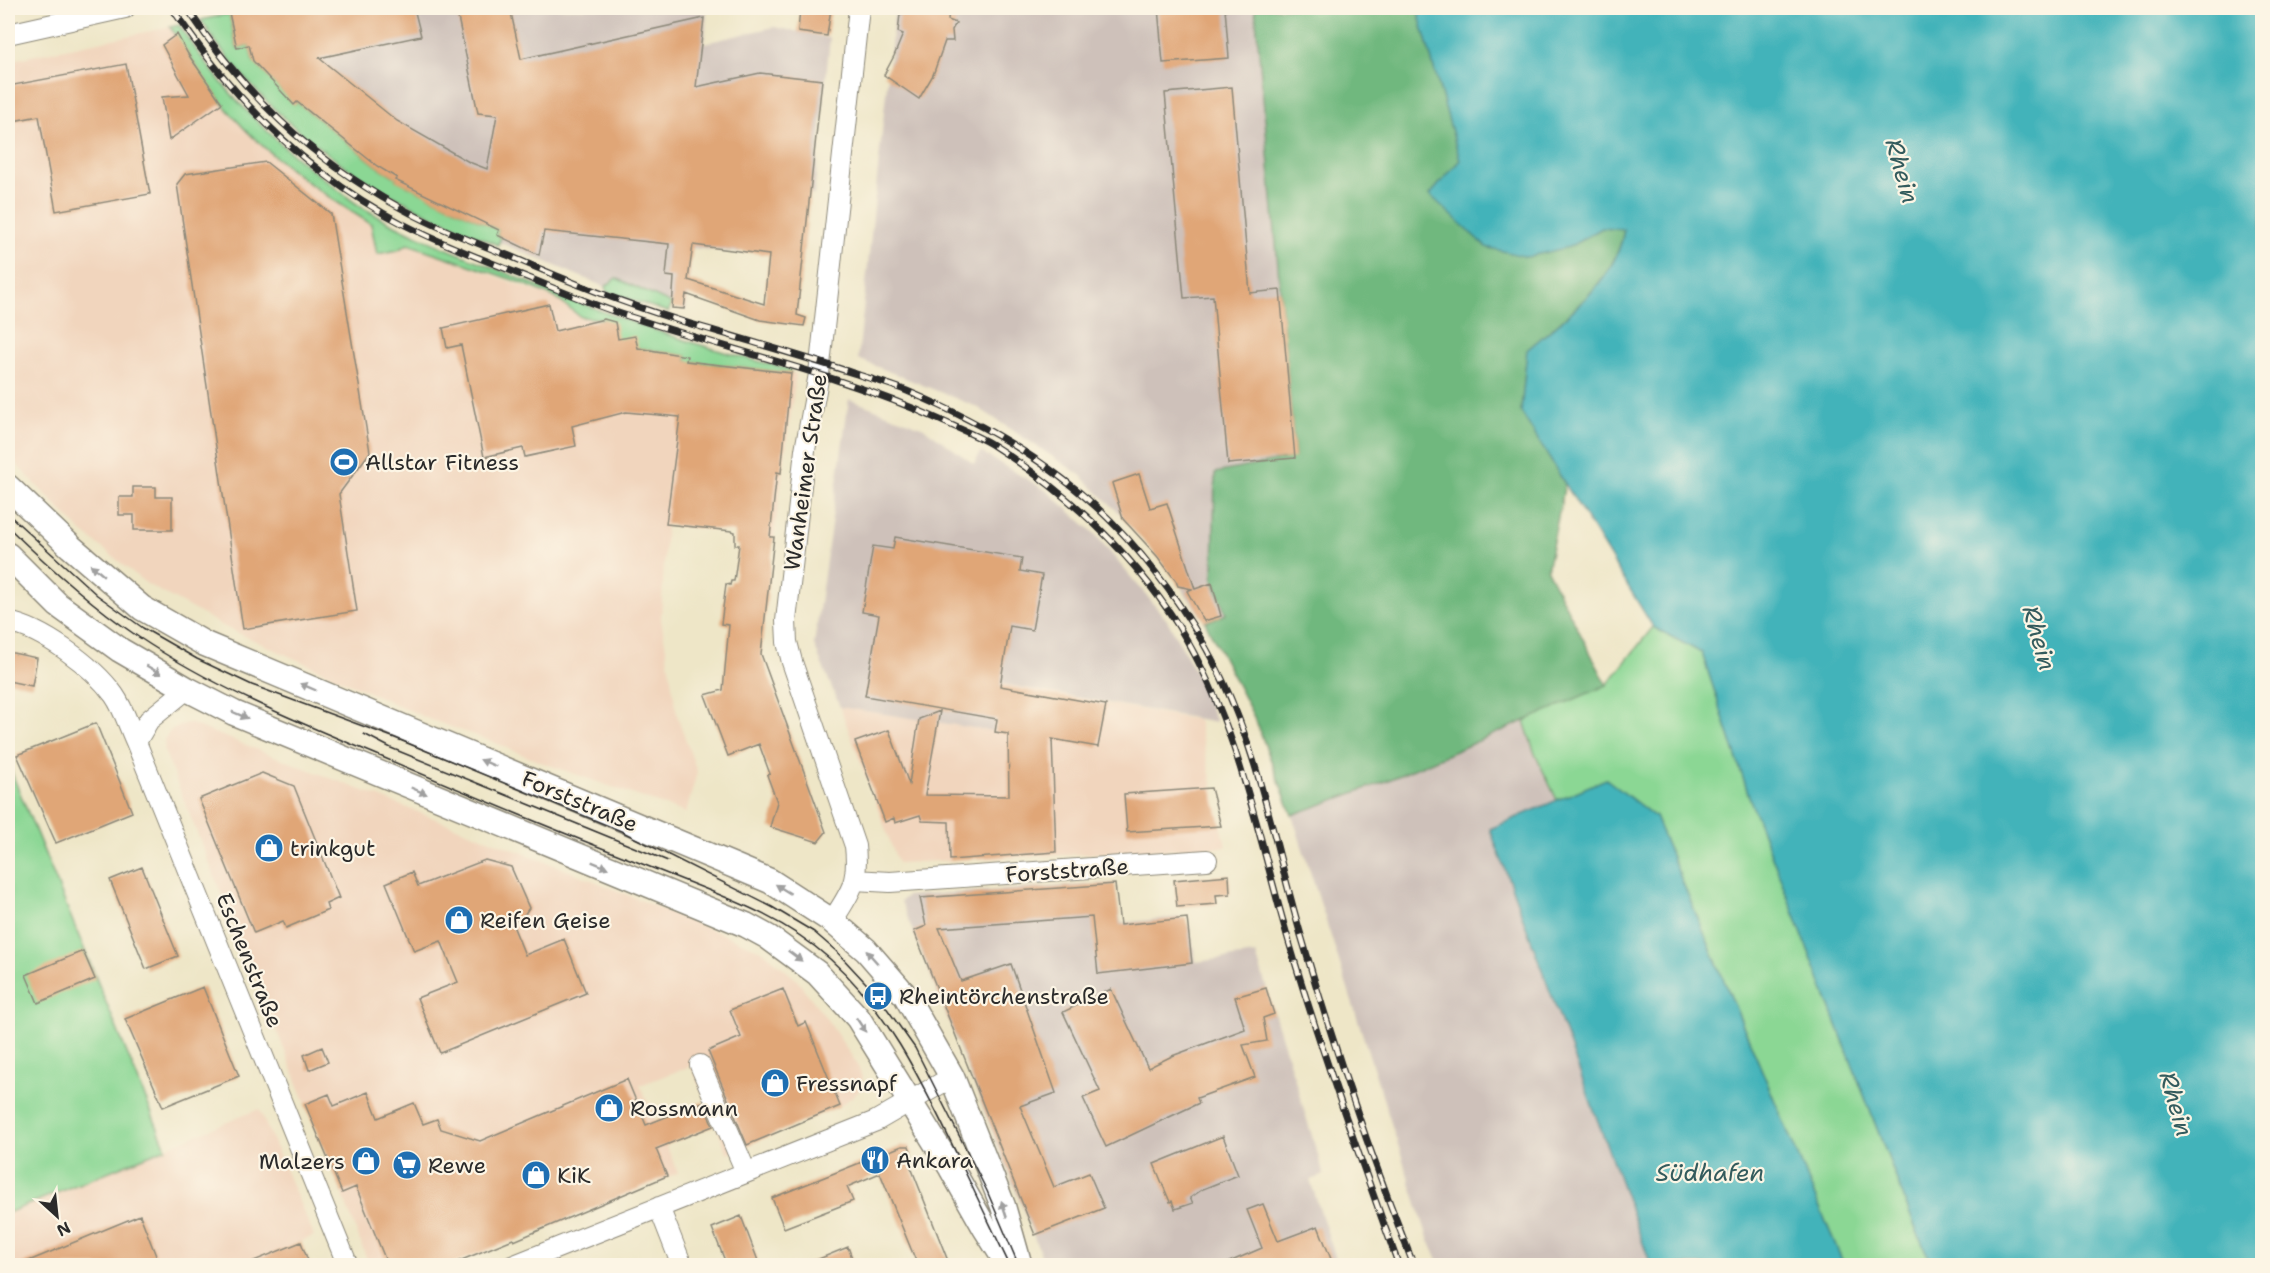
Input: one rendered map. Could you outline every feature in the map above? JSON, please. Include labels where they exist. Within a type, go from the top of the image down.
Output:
[{"type":"street","points":[[8,34],[125,8]]},
{"type":"street","name":"Wanheimer Straße","points":[[832,921],[849,895],[858,868],[855,846],[792,662],[787,642],[786,621],[805,450],[820,368],[859,8]]},
{"type":"street","name":"Forststraße","points":[[8,487],[71,548],[142,608],[205,644],[770,881],[832,921],[866,950],[906,996],[952,1077]]},
{"type":"street","points":[[8,555],[58,605],[120,650],[234,713],[735,920],[768,937],[817,973],[858,1018],[1009,1266]]},
{"type":"street","points":[[8,622],[40,633],[97,674],[116,697],[136,742]]},
{"type":"street","points":[[136,742],[149,720],[187,689]]},
{"type":"street","name":"Eschenstraße","points":[[136,742],[348,1266]]},
{"type":"street","name":"Forststraße","points":[[854,880],[890,882],[1207,860]]},
{"type":"street","points":[[700,1065],[746,1172]]},
{"type":"street","points":[[512,1266],[876,1121],[952,1077],[1003,1206],[1020,1266]]},
{"type":"street","points":[[659,1207],[682,1266]]},
{"type":"shaded area","points":[[236,8],[707,8],[705,43],[774,27],[830,38],[814,195],[748,189],[740,253],[692,248],[686,311],[616,278],[605,287],[497,241],[499,234],[373,171],[234,51],[224,10]]},
{"type":"shaded area","points":[[895,8],[1255,8],[1295,458],[1213,580],[1226,614],[1205,622],[1151,544],[1079,474],[977,407],[858,359]]},
{"type":"shaded area","points":[[170,27],[223,104],[268,151],[335,201],[379,229],[429,251],[681,347],[796,374],[774,537],[666,525],[661,619],[677,715],[697,772],[686,813],[538,761],[429,719],[227,628],[147,584],[80,530],[20,468],[8,451],[8,61]]},
{"type":"shaded area","points":[[849,399],[924,428],[974,464],[981,452],[1047,491],[1094,533],[1167,620],[1195,671],[1216,722],[1002,684],[993,731],[840,707],[814,645]]},
{"type":"shaded area","points":[[1001,684],[1198,720],[1226,847],[898,863],[840,707],[993,731]]},
{"type":"shaded area","points":[[1524,721],[1535,754],[1557,800],[1490,830],[1651,1265],[1440,1265],[1428,1238],[1292,815],[1388,780]]},
{"type":"shaded area","points":[[189,723],[577,874],[763,951],[796,979],[824,1015],[857,1064],[863,1080],[858,1092],[840,1106],[728,1154],[691,1066],[640,1085],[678,1173],[514,1241],[447,1265],[369,1265],[165,753],[164,739],[172,729]]},
{"type":"shaded area","points":[[1114,883],[1121,923],[1181,917],[1190,928],[1196,962],[1256,954],[1324,1175],[1310,1180],[1338,1265],[1045,1265],[901,901],[907,896]]},
{"type":"shaded area","points":[[259,1109],[314,1236],[245,1265],[8,1266],[8,1213]]},
{"type":"green space","points":[[1255,8],[1417,8],[1460,160],[1430,195],[1569,247],[1602,228],[1624,229],[1611,266],[1600,282],[1572,311],[1527,350],[1521,411],[1565,484],[1547,570],[1607,685],[1384,782],[1292,815],[1255,719],[1205,622],[1226,614],[1213,580],[1215,473],[1295,457]]},
{"type":"green space","points":[[229,14],[237,48],[249,45],[253,61],[294,104],[297,102],[377,166],[397,178],[396,180],[499,230],[497,235],[501,237],[498,245],[429,214],[377,186],[347,168],[292,125],[243,76],[201,20]]},
{"type":"green space","points":[[179,25],[229,92],[268,132],[361,207],[426,240],[594,308],[691,342],[790,369],[791,373],[686,361],[687,356],[638,348],[618,339],[604,319],[581,317],[554,297],[522,283],[408,244],[398,250],[377,254],[371,224],[291,170],[237,121],[208,85],[170,27]]},
{"type":"green space","points":[[616,278],[672,304],[668,312],[607,292],[605,287]]},
{"type":"green space","points":[[1653,627],[1702,653],[1751,802],[1915,1227],[1932,1265],[1844,1265],[1655,817],[1606,779],[1557,800],[1535,754],[1524,721],[1607,685]]},
{"type":"green space","points":[[8,764],[166,1148],[8,1213]]},
{"type":"water","name":"Rhein","points":[[1417,8],[2262,8],[2262,1265],[1932,1265],[1915,1227],[1751,802],[1702,653],[1653,627],[1521,412],[1527,350],[1572,311],[1600,282],[1611,266],[1624,230],[1602,228],[1569,247],[1527,257],[1486,247],[1430,195],[1460,160]]},
{"type":"water","name":"Südhafen","points":[[1606,779],[1655,817],[1844,1265],[1651,1265],[1490,829]]},
{"type":"building","points":[[253,8],[414,8],[421,36],[319,58],[397,121],[469,162],[487,169],[497,115],[478,113],[456,8],[510,8],[521,59],[704,18],[696,87],[760,73],[822,80],[797,315],[806,318],[804,326],[760,320],[686,294],[684,309],[672,308],[674,277],[666,276],[669,244],[544,231],[539,255],[497,235],[499,230],[395,180],[397,178],[377,166],[297,102],[294,105],[253,61],[249,45],[237,48],[229,13]],"holes":[[[693,245],[769,255],[764,304],[688,280]]]},
{"type":"building","points":[[800,8],[831,8],[827,36],[798,32]]},
{"type":"building","points":[[906,8],[949,8],[948,20],[956,23],[952,30],[953,41],[945,41],[933,75],[919,99],[884,75],[903,34],[898,32],[900,14],[906,13]]},
{"type":"building","points":[[1158,8],[1225,8],[1229,58],[1163,63]]},
{"type":"building","points":[[177,34],[222,103],[169,140],[162,97],[189,95],[162,45]]},
{"type":"building","points":[[126,64],[150,194],[56,211],[39,116],[8,122],[8,86]]},
{"type":"building","points":[[1232,87],[1250,293],[1280,290],[1295,458],[1228,464],[1213,296],[1184,298],[1165,93]]},
{"type":"building","points":[[266,162],[331,214],[370,452],[339,494],[357,611],[243,629],[177,184],[185,174]]},
{"type":"building","points":[[549,304],[555,331],[604,319],[615,322],[618,339],[635,336],[638,348],[687,356],[686,361],[791,373],[781,473],[777,472],[770,537],[774,537],[761,654],[826,832],[818,842],[770,827],[777,802],[759,744],[728,756],[705,695],[723,690],[729,625],[721,624],[726,584],[730,585],[731,581],[734,581],[739,545],[735,545],[735,532],[732,531],[666,524],[680,417],[626,412],[572,426],[576,446],[525,457],[523,448],[484,457],[461,345],[447,348],[443,328]]},
{"type":"building","points":[[1139,474],[1150,508],[1167,503],[1195,589],[1212,583],[1221,616],[1204,621],[1187,591],[1192,589],[1178,586],[1157,556],[1123,519],[1112,483]]},
{"type":"building","points":[[133,487],[156,487],[156,497],[172,497],[172,530],[134,530],[134,515],[119,515],[119,497],[133,497]]},
{"type":"building","points":[[895,537],[1022,558],[1020,571],[1042,575],[1032,630],[1010,626],[1000,686],[1106,705],[1098,747],[1052,739],[1056,852],[950,860],[949,822],[922,821],[920,815],[895,823],[894,818],[885,822],[855,742],[889,730],[909,784],[919,719],[940,711],[925,795],[1009,796],[1008,734],[995,732],[997,719],[865,696],[879,615],[862,612],[873,546],[893,549]]},
{"type":"building","points":[[8,652],[37,658],[32,686],[8,681]]},
{"type":"building","points":[[96,723],[132,812],[56,843],[17,755]]},
{"type":"building","name":"trinkgut","points":[[262,773],[294,786],[339,898],[326,904],[328,910],[286,928],[283,921],[254,933],[199,799]]},
{"type":"building","points":[[1211,788],[1221,826],[1127,832],[1124,794]]},
{"type":"building","points":[[485,860],[511,867],[529,908],[522,918],[512,923],[525,955],[564,939],[586,993],[440,1053],[417,998],[458,982],[441,941],[414,951],[386,883],[412,872],[418,886]]},
{"type":"building","points":[[142,867],[178,956],[146,969],[110,880]]},
{"type":"building","points":[[1229,875],[1230,894],[1216,895],[1217,904],[1177,907],[1174,880]]},
{"type":"building","points":[[1115,884],[1120,925],[1187,918],[1192,963],[1098,974],[1092,917],[939,928],[961,981],[1011,964],[1056,1093],[1020,1106],[1054,1187],[1089,1173],[1104,1208],[1035,1235],[914,931],[926,926],[920,898]]},
{"type":"building","points":[[83,951],[95,979],[38,1003],[26,975]]},
{"type":"building","points":[[203,987],[239,1076],[163,1107],[125,1019]]},
{"type":"building","points":[[1266,988],[1274,1014],[1263,1018],[1267,1041],[1243,1045],[1255,1077],[1197,1098],[1199,1103],[1106,1147],[1083,1098],[1100,1091],[1063,1012],[1111,989],[1148,1068],[1172,1056],[1245,1029],[1235,997]]},
{"type":"building","name":"Fressnapf","points":[[783,989],[798,1026],[806,1022],[840,1106],[747,1145],[708,1051],[741,1037],[730,1010]]},
{"type":"building","points":[[322,1047],[328,1062],[309,1070],[304,1055]]},
{"type":"building","points":[[627,1079],[646,1125],[703,1102],[713,1126],[656,1149],[667,1176],[514,1241],[513,1239],[447,1266],[388,1266],[356,1187],[342,1193],[305,1104],[329,1094],[334,1106],[368,1092],[378,1118],[414,1103],[423,1124],[437,1119],[441,1129],[480,1141]]},
{"type":"building","points":[[1223,1136],[1238,1175],[1203,1189],[1190,1198],[1193,1203],[1175,1209],[1154,1164]]},
{"type":"building","points":[[902,1146],[909,1146],[912,1155],[909,1162],[948,1261],[938,1266],[918,1266],[880,1173],[847,1187],[853,1201],[784,1228],[772,1198]]},
{"type":"building","points":[[1263,1204],[1278,1241],[1318,1226],[1331,1259],[1315,1266],[1220,1266],[1262,1248],[1247,1210]]},
{"type":"building","points":[[140,1215],[160,1266],[19,1265]]},
{"type":"building","points":[[741,1216],[760,1266],[727,1266],[712,1228]]},
{"type":"building","points":[[301,1242],[310,1266],[244,1266],[244,1265]]},
{"type":"building","points":[[848,1247],[855,1266],[804,1266],[804,1265]]},
{"type":"tram line","points":[[8,514],[97,595],[143,628],[197,659],[252,685],[395,738],[621,831],[772,907],[814,932],[836,951],[878,996],[915,1048],[987,1191],[1019,1266]]},
{"type":"tram line","points":[[8,527],[70,584],[120,624],[165,654],[223,686],[314,728],[477,797],[745,905],[798,934],[830,959],[850,979],[868,999],[900,1044],[939,1117],[1010,1266]]},
{"type":"tram line","points":[[364,734],[391,748],[668,861]]},
{"type":"railway","points":[[172,8],[220,73],[274,132],[336,183],[369,205],[461,251],[590,303],[865,390],[973,435],[991,444],[1042,479],[1112,541],[1170,613],[1193,651],[1212,690],[1242,772],[1314,1023],[1399,1266]]},
{"type":"railway","points":[[187,8],[231,68],[281,121],[336,167],[399,207],[455,234],[617,299],[887,384],[937,404],[1025,452],[1053,471],[1104,514],[1141,554],[1179,605],[1213,660],[1236,710],[1258,776],[1328,1024],[1369,1146],[1414,1266]]},
{"type":"place","name":"Allstar Fitness","points":[[344,462]]},
{"type":"place","name":"trinkgut","points":[[269,848]]},
{"type":"place","name":"Reifen Geise","points":[[459,920]]},
{"type":"place","name":"Rheintörchenstraße","points":[[878,996]]},
{"type":"place","name":"Fressnapf","points":[[775,1083]]},
{"type":"place","name":"Rossmann","points":[[609,1108]]},
{"type":"place","name":"Ankara","points":[[875,1160]]},
{"type":"place","name":"Malzers","points":[[366,1161]]},
{"type":"place","name":"Rewe","points":[[407,1165]]},
{"type":"place","name":"KiK","points":[[536,1175]]}]
